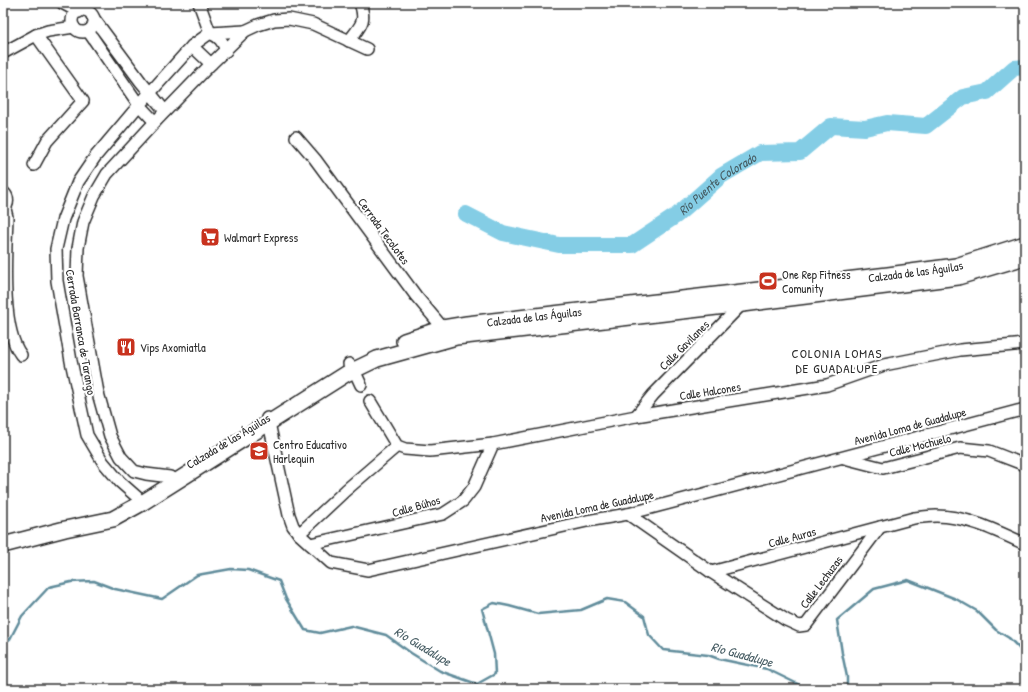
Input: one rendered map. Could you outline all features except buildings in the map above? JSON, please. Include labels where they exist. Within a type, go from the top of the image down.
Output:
[{"type":"main road","name":"Calzada de las Águilas","points":[[3,545],[89,523],[112,519],[142,503],[268,421],[305,391],[396,344],[443,328],[956,266],[1025,244]]},
{"type":"main road","name":"Calzada de las Águilas","points":[[351,367],[456,337],[743,304],[958,277],[1025,257]]},
{"type":"main road","name":"Calzada de las Águilas","points":[[89,523],[110,513],[137,497],[180,469],[268,421]]},
{"type":"street","points":[[62,3],[79,12],[87,11],[92,16],[149,93],[165,112]]},
{"type":"street","points":[[199,3],[210,33],[218,37],[224,43],[226,50]]},
{"type":"street","points":[[349,41],[362,23],[363,10],[360,3]]},
{"type":"street","points":[[79,12],[72,20],[74,27],[80,32],[88,31],[94,25],[92,16]]},
{"type":"street","name":"Cerrada Barranca de Tarango","points":[[134,471],[121,458],[110,436],[98,393],[77,276],[78,248],[83,222],[97,191],[107,174],[155,122],[245,31],[274,20],[289,19],[313,24],[368,49]]},
{"type":"street","points":[[3,53],[36,35],[48,31],[74,27]]},
{"type":"street","points":[[88,31],[139,105],[155,122]]},
{"type":"street","name":"Cerrada Barranca de Tarango","points":[[137,497],[120,482],[103,462],[87,435],[71,361],[58,288],[56,249],[62,219],[78,182],[95,157],[149,93],[192,46],[210,33],[245,31]]},
{"type":"street","points":[[34,165],[47,141],[83,101],[36,35]]},
{"type":"street","points":[[192,46],[211,64]]},
{"type":"street","points":[[130,91],[141,82]]},
{"type":"street","name":"Cerrada Tecolotes","points":[[296,137],[316,159],[416,296],[443,328],[456,337]]},
{"type":"street","points":[[3,192],[6,194],[8,200],[8,205],[4,209],[7,217],[6,324],[16,349],[21,355]]},
{"type":"street","name":"Calle Gavilanes","points":[[636,416],[653,395],[743,304],[751,291]]},
{"type":"street","name":"Calle Halcones","points":[[397,446],[405,449],[430,451],[493,444],[636,416],[827,385],[884,365],[960,350],[1025,344]]},
{"type":"street","points":[[351,367],[361,385]]},
{"type":"street","points":[[300,534],[352,485],[397,446],[370,401]]},
{"type":"street","name":"Avenida Loma de Guadalupe","points":[[268,421],[289,515],[293,526],[331,563],[368,570],[579,523],[628,514],[1025,409]]},
{"type":"street","name":"Calle Búhos","points":[[310,544],[443,514],[462,501],[474,487],[493,444]]},
{"type":"street","name":"Calle Mochuelo","points":[[843,458],[883,468],[960,448],[989,451],[1025,465]]},
{"type":"street","points":[[120,482],[134,471],[146,474],[170,476]]},
{"type":"street","name":"Calle Lechuzas","points":[[628,514],[711,572],[786,620],[799,626],[806,625],[880,527]]},
{"type":"street","points":[[880,527],[914,518],[937,516],[968,520],[1025,544]]},
{"type":"street","name":"Calle Auras","points":[[711,572],[880,527]]},
{"type":"waterway","name":"Río Puente Colorado","points":[[466,214],[503,233],[559,245],[632,245],[677,215],[721,176],[760,153],[800,152],[831,126],[865,128],[887,123],[926,126],[963,97],[987,92],[1014,68],[1025,67]]},
{"type":"waterway","name":"Río Guadalupe","points":[[3,642],[10,639],[22,616],[49,587],[71,582],[94,581],[115,589],[162,599],[197,575],[231,569],[248,570],[279,581],[286,599],[305,630],[320,633],[351,626],[386,635],[440,671],[477,684],[495,674],[494,654],[482,609],[494,603],[538,614],[581,610],[607,599],[625,602],[644,616],[649,635],[663,650],[708,655],[719,659],[767,669],[808,689]]},
{"type":"waterway","name":"Río Guadalupe","points":[[839,689],[847,686],[847,677],[837,620],[874,589],[908,580],[956,599],[977,611],[996,630],[1009,638],[1025,657]]},
{"type":"place","name":"Walmart Express","points":[[210,237]]},
{"type":"place","name":"One Rep Fitness Comunity","points":[[768,281]]},
{"type":"place","name":"Vips Axomiatla","points":[[126,347]]},
{"type":"place","name":"Centro Educativo Harlequin","points":[[259,451]]},
{"type":"district","name":"COLONIA LOMAS DE GUADALUPE","points":[[837,360]]}]
